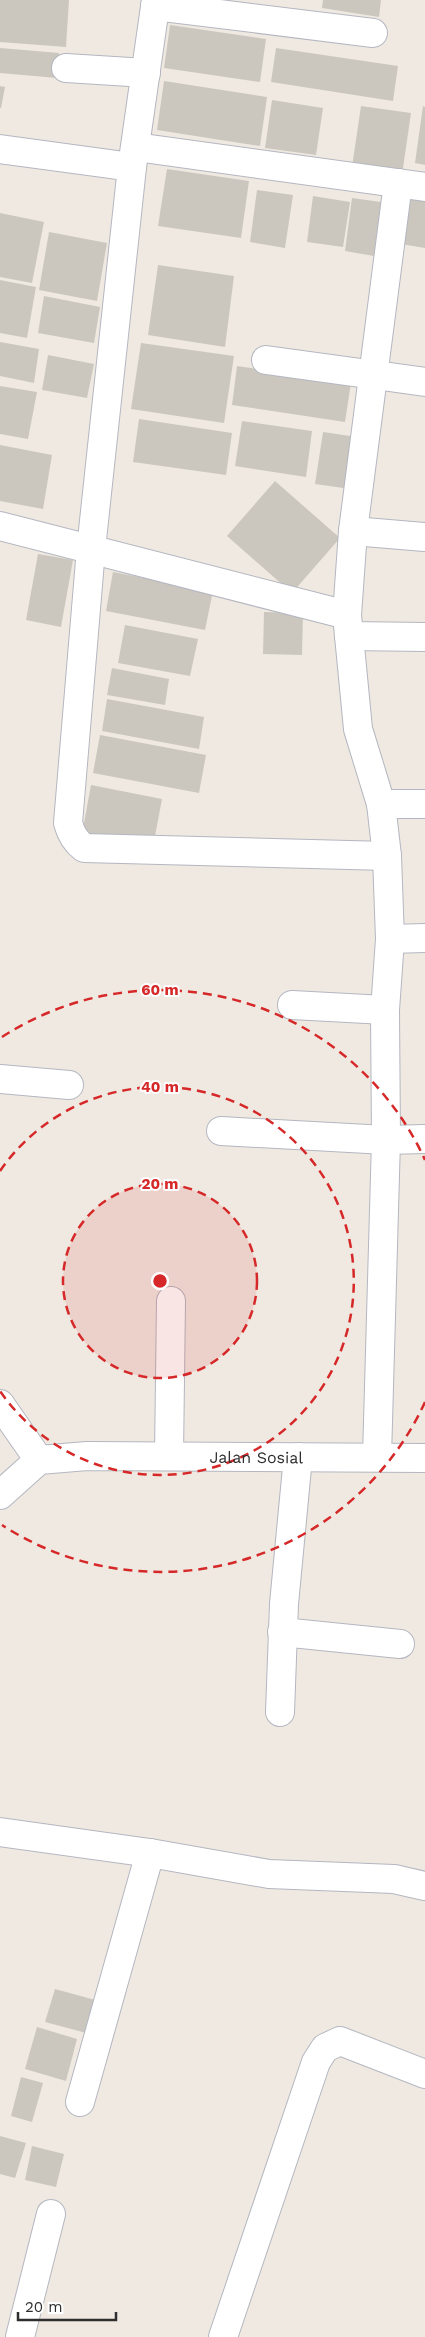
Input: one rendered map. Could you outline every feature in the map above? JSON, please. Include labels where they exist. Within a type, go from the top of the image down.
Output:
[{"type":"street","points":[[374,34],[155,3],[134,157],[91,549],[68,823],[76,842],[84,848],[387,856]]},
{"type":"street","points":[[66,68],[146,73]]},
{"type":"street","points":[[0,149],[134,157],[425,187]]},
{"type":"street","points":[[377,1457],[386,1140],[385,1010],[390,939],[387,856],[381,804],[358,729],[348,626],[353,531],[398,183]]},
{"type":"street","points":[[266,360],[425,382]]},
{"type":"street","points":[[0,526],[91,549],[348,626],[425,637]]},
{"type":"street","points":[[353,531],[425,537]]},
{"type":"street","points":[[381,804],[425,804]]},
{"type":"street","points":[[390,939],[425,938]]},
{"type":"street","points":[[292,1005],[385,1010]]},
{"type":"street","points":[[0,1079],[70,1085]]},
{"type":"street","points":[[221,1131],[386,1140],[425,1139]]},
{"type":"street","points":[[169,1456],[171,1301]]},
{"type":"street","points":[[0,1404],[39,1460],[0,1495]]},
{"type":"street","name":"Jalan Sosial","points":[[39,1460],[87,1456],[425,1458]]},
{"type":"street","points":[[280,1712],[282,1632],[298,1457]]},
{"type":"street","points":[[282,1632],[400,1644]]},
{"type":"street","points":[[2,1838],[150,1853],[269,1874],[394,1879],[425,1886]]},
{"type":"street","points":[[80,2102],[150,1853]]},
{"type":"street","points":[[222,2337],[316,2062],[325,2048],[340,2042],[425,2074]]},
{"type":"street","points":[[20,2337],[51,2214]]},
{"type":"building","points":[[0,0],[69,0],[66,47],[0,42]]},
{"type":"building","points":[[323,0],[381,0],[379,17],[322,8]]},
{"type":"building","points":[[170,25],[266,39],[260,82],[164,68]]},
{"type":"building","points":[[0,48],[59,53],[57,78],[0,73]]},
{"type":"building","points":[[276,48],[398,66],[393,101],[271,82]]},
{"type":"building","points":[[164,81],[267,97],[260,146],[157,130]]},
{"type":"building","points":[[0,86],[5,87],[1,108],[0,108]]},
{"type":"building","points":[[272,100],[323,108],[316,155],[265,148]]},
{"type":"building","points":[[361,106],[411,113],[402,175],[352,167]]},
{"type":"building","points":[[423,106],[425,107],[425,165],[415,163]]},
{"type":"building","points":[[167,169],[249,181],[241,238],[158,226]]},
{"type":"building","points":[[257,190],[293,195],[285,248],[250,242]]},
{"type":"building","points":[[313,196],[350,202],[343,247],[307,242]]},
{"type":"building","points":[[402,196],[425,200],[425,248],[395,243]]},
{"type":"building","points":[[352,198],[381,202],[374,256],[345,251]]},
{"type":"building","points":[[0,213],[44,222],[32,283],[0,277]]},
{"type":"building","points":[[49,232],[107,243],[97,301],[39,290]]},
{"type":"building","points":[[158,265],[234,276],[225,347],[148,335]]},
{"type":"building","points":[[0,280],[36,287],[27,338],[0,333]]},
{"type":"building","points":[[44,296],[100,307],[94,343],[38,333]]},
{"type":"building","points":[[0,342],[39,349],[34,383],[0,376]]},
{"type":"building","points":[[141,343],[234,356],[224,423],[131,409]]},
{"type":"building","points":[[48,355],[94,364],[87,398],[42,390]]},
{"type":"building","points":[[237,366],[351,383],[345,422],[232,405]]},
{"type":"building","points":[[0,386],[37,392],[28,439],[0,434]]},
{"type":"building","points":[[139,419],[232,433],[226,475],[133,462]]},
{"type":"building","points":[[242,421],[312,431],[306,477],[235,466]]},
{"type":"building","points":[[323,432],[357,437],[350,489],[315,484]]},
{"type":"building","points":[[0,445],[52,455],[43,509],[0,501]]},
{"type":"building","points":[[275,481],[340,538],[292,593],[227,536]]},
{"type":"building","points":[[38,554],[73,560],[61,627],[26,620]]},
{"type":"building","points":[[113,572],[213,591],[205,630],[106,611]]},
{"type":"building","points":[[264,612],[303,613],[302,655],[263,654]]},
{"type":"building","points":[[125,625],[198,639],[190,676],[118,663]]},
{"type":"building","points":[[112,668],[169,679],[165,705],[107,695]]},
{"type":"building","points":[[107,699],[204,717],[199,749],[102,731]]},
{"type":"building","points":[[100,735],[206,755],[199,793],[93,773]]},
{"type":"building","points":[[91,785],[162,799],[153,847],[82,834]]},
{"type":"building","points":[[55,1989],[99,2001],[90,2034],[45,2022]]},
{"type":"building","points":[[37,2027],[77,2039],[66,2081],[25,2069]]},
{"type":"building","points":[[21,2077],[43,2083],[32,2122],[11,2116]]},
{"type":"building","points":[[0,2136],[26,2143],[15,2178],[0,2174]]},
{"type":"building","points":[[32,2146],[64,2154],[56,2187],[25,2180]]}]
